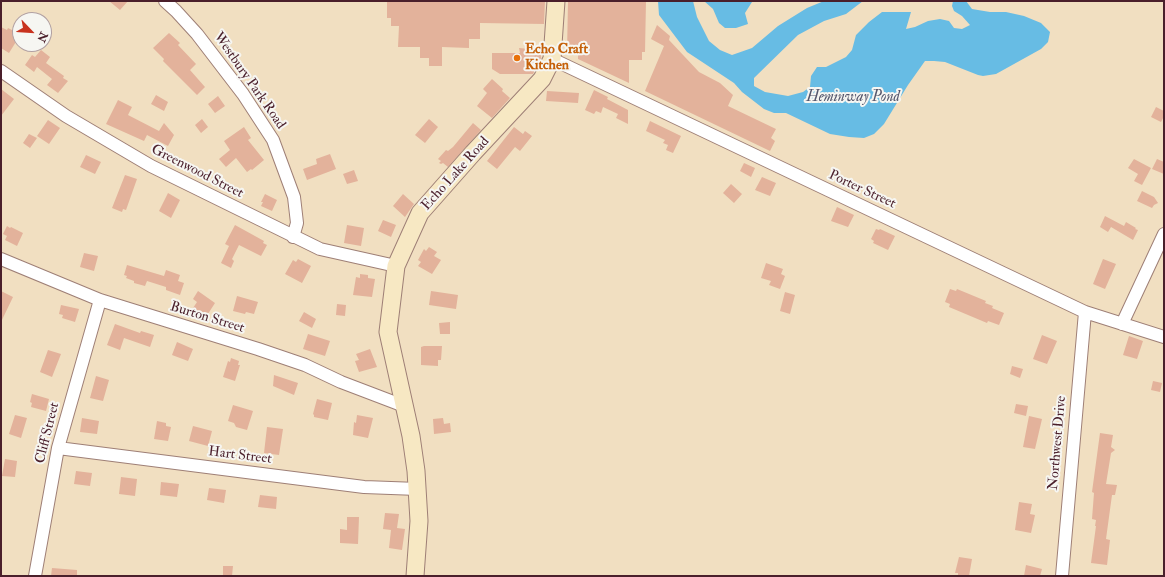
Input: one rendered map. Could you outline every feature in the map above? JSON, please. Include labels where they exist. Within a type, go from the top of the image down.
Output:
[{"type":"main road","name":"Echo Lake Road","points":[[415,576],[419,521],[418,489],[411,436],[388,332],[396,266],[420,214],[473,153],[542,80],[552,59],[556,1]]},
{"type":"street","name":"Westbury Park Road","points":[[164,1],[176,10],[197,34],[243,94],[273,140],[294,197],[297,223],[293,237]]},
{"type":"street","name":"Porter Street","points":[[552,59],[1085,312],[1164,337]]},
{"type":"street","name":"Greenwood Street","points":[[1,71],[66,116],[151,166],[293,237],[320,249],[396,266]]},
{"type":"street","points":[[1122,324],[1164,234]]},
{"type":"street","name":"Burton Street","points":[[1,259],[100,300],[306,365],[341,382],[404,406]]},
{"type":"street","name":"Cliff Street","points":[[35,576],[58,448],[100,300]]},
{"type":"street","name":"Northwest Drive","points":[[1062,576],[1085,312]]},
{"type":"street","name":"Hart Street","points":[[58,448],[364,487],[418,489]]},
{"type":"water","name":"Heminway Pond","points":[[658,1],[693,1],[697,17],[709,41],[720,50],[732,55],[752,48],[778,26],[807,8],[824,1],[863,1],[846,14],[824,21],[798,35],[754,78],[754,86],[765,92],[788,96],[803,92],[810,87],[811,76],[817,67],[826,67],[846,57],[852,50],[856,35],[882,12],[911,12],[906,29],[928,21],[940,19],[949,21],[954,28],[962,29],[970,25],[962,16],[954,11],[952,6],[953,1],[966,1],[972,9],[990,12],[1006,12],[1024,16],[1041,23],[1050,32],[1048,42],[1041,49],[996,74],[983,76],[945,62],[925,61],[884,124],[874,134],[864,138],[849,137],[830,134],[786,113],[774,113],[764,109],[742,92],[734,83],[687,52],[659,15]]},
{"type":"water","points":[[704,1],[758,1],[752,2],[745,13],[748,24],[736,28],[725,28],[719,23],[713,9]]},
{"type":"building","points":[[109,1],[128,1],[120,10]]},
{"type":"building","points":[[387,1],[545,1],[544,24],[480,23],[480,39],[469,39],[469,48],[442,47],[442,66],[429,66],[429,58],[420,58],[420,47],[398,47],[399,26],[391,26],[391,18],[387,18]]},
{"type":"building","points":[[568,1],[646,1],[645,52],[642,52],[642,60],[629,60],[629,83],[578,59],[578,53],[567,53]]},
{"type":"building","points":[[657,25],[670,36],[669,40],[699,72],[720,83],[733,95],[728,106],[776,129],[771,138],[775,141],[770,151],[645,91],[664,46],[651,39]]},
{"type":"building","points":[[1,27],[7,30],[8,28],[12,30],[12,48],[9,53],[1,48]]},
{"type":"building","points":[[169,33],[180,43],[178,45],[196,64],[190,70],[205,87],[197,95],[163,61],[164,59],[153,48]]},
{"type":"building","name":"Echo Craft Kitchen","points":[[519,48],[530,49],[530,52],[541,52],[539,63],[534,63],[533,74],[500,74],[492,69],[492,53],[520,53]]},
{"type":"building","points":[[39,52],[44,52],[50,57],[46,63],[64,76],[63,78],[68,81],[58,93],[47,85],[52,79],[37,67],[34,72],[25,65],[32,55],[35,57]]},
{"type":"building","points":[[492,79],[510,98],[492,118],[477,106],[487,93],[483,89]]},
{"type":"building","points":[[1,89],[14,99],[1,116]]},
{"type":"building","points":[[594,90],[628,110],[628,124],[616,118],[618,114],[603,107],[601,113],[596,111],[594,114],[585,110]]},
{"type":"building","points":[[547,91],[579,93],[578,103],[546,101]]},
{"type":"building","points":[[156,95],[168,102],[164,111],[151,104]]},
{"type":"building","points":[[218,96],[225,106],[215,113],[208,104]]},
{"type":"building","points":[[118,100],[132,107],[128,115],[159,131],[164,123],[174,135],[168,146],[147,135],[144,141],[106,124]]},
{"type":"building","points":[[1156,107],[1164,111],[1164,116],[1161,122],[1151,117]]},
{"type":"building","points":[[202,119],[208,127],[201,133],[195,125]]},
{"type":"building","points":[[429,119],[438,127],[425,143],[415,135]]},
{"type":"building","points":[[48,120],[60,128],[49,144],[37,136]]},
{"type":"building","points":[[650,121],[681,136],[673,153],[666,150],[668,145],[663,143],[665,140],[646,131]]},
{"type":"building","points":[[473,123],[481,130],[448,167],[443,163],[439,163],[441,161],[438,159],[446,150],[448,151],[453,147]]},
{"type":"building","points":[[244,127],[251,138],[248,140],[264,160],[252,170],[251,169],[247,172],[236,158],[226,167],[219,159],[230,150],[224,141]]},
{"type":"building","points":[[514,127],[523,134],[525,131],[532,136],[520,151],[515,147],[497,169],[487,161]]},
{"type":"building","points":[[29,134],[37,138],[30,148],[23,143]]},
{"type":"building","points":[[330,154],[336,169],[307,180],[303,169],[317,164],[316,159]]},
{"type":"building","points":[[86,155],[101,162],[95,174],[80,167]]},
{"type":"building","points":[[1134,159],[1151,168],[1142,185],[1134,181],[1138,174],[1128,168]]},
{"type":"building","points":[[1157,159],[1164,162],[1164,174],[1152,169]]},
{"type":"building","points":[[744,163],[755,168],[751,177],[740,171]]},
{"type":"building","points":[[354,170],[358,181],[347,184],[343,174]]},
{"type":"building","points":[[125,175],[137,179],[126,210],[123,209],[122,212],[112,208]]},
{"type":"building","points":[[762,177],[776,183],[770,196],[755,190]]},
{"type":"building","points":[[731,184],[742,194],[734,203],[723,193]]},
{"type":"building","points":[[1142,191],[1154,197],[1158,203],[1152,208],[1137,201]]},
{"type":"building","points":[[168,193],[180,200],[171,218],[159,211]]},
{"type":"building","points":[[265,194],[277,200],[272,211],[261,206],[263,202],[261,202]]},
{"type":"building","points":[[403,194],[414,204],[405,217],[393,206]]},
{"type":"building","points":[[837,207],[854,215],[848,227],[831,221]]},
{"type":"building","points":[[1105,216],[1124,226],[1126,222],[1136,228],[1135,229],[1138,230],[1133,240],[1111,227],[1108,232],[1100,227]]},
{"type":"building","points":[[383,220],[396,225],[391,237],[378,231]]},
{"type":"building","points":[[235,225],[264,241],[263,243],[267,245],[261,256],[239,245],[232,259],[234,261],[231,268],[221,263],[229,246],[225,244]]},
{"type":"building","points":[[347,225],[364,228],[361,246],[344,243]]},
{"type":"building","points":[[7,226],[23,233],[17,246],[5,240],[7,236],[3,234]]},
{"type":"building","points":[[876,229],[880,229],[895,236],[888,250],[873,243],[874,241],[871,239]]},
{"type":"building","points":[[429,247],[437,252],[434,256],[441,260],[432,274],[418,266],[421,262],[418,260],[424,249],[426,251]]},
{"type":"building","points":[[84,253],[98,256],[94,271],[80,267]]},
{"type":"building","points":[[298,259],[311,266],[302,283],[285,274],[293,260],[296,262]]},
{"type":"building","points":[[1103,259],[1116,264],[1105,289],[1093,284]]},
{"type":"building","points":[[766,263],[783,269],[781,274],[785,276],[780,289],[769,285],[771,281],[761,278]]},
{"type":"building","points":[[127,265],[164,276],[166,270],[180,275],[178,281],[184,283],[180,295],[166,290],[166,287],[147,281],[145,286],[134,283],[134,281],[126,278],[127,276],[124,275]]},
{"type":"building","points":[[360,274],[368,275],[368,278],[375,279],[372,297],[353,295],[356,277],[360,278]]},
{"type":"building","points":[[950,289],[956,291],[957,289],[986,301],[985,303],[993,306],[992,308],[1004,313],[999,325],[988,321],[987,323],[949,307],[950,304],[945,302]]},
{"type":"building","points":[[1,291],[13,297],[1,322]]},
{"type":"building","points":[[198,291],[215,303],[206,317],[193,308],[197,302],[193,299]]},
{"type":"building","points":[[431,291],[458,295],[456,309],[429,305]]},
{"type":"building","points":[[785,292],[795,295],[790,314],[780,311]]},
{"type":"building","points":[[237,296],[258,302],[254,314],[246,312],[245,314],[233,311]]},
{"type":"building","points":[[337,304],[346,305],[345,316],[336,315]]},
{"type":"building","points":[[61,305],[79,309],[75,322],[62,318],[63,315],[59,314]]},
{"type":"building","points":[[304,312],[316,319],[312,328],[299,321]]},
{"type":"building","points":[[450,322],[450,334],[440,334],[439,323]]},
{"type":"building","points":[[115,324],[140,333],[141,331],[154,335],[150,347],[124,338],[120,350],[107,345]]},
{"type":"building","points":[[308,334],[330,341],[325,356],[303,349]]},
{"type":"building","points":[[1042,335],[1057,341],[1047,364],[1033,359]]},
{"type":"building","points":[[1129,336],[1143,341],[1137,359],[1123,355]]},
{"type":"building","points":[[177,342],[193,349],[188,361],[172,355]]},
{"type":"building","points":[[442,346],[441,360],[438,360],[438,366],[421,365],[421,347]]},
{"type":"building","points":[[370,349],[377,367],[359,372],[355,361],[359,360],[356,354]]},
{"type":"building","points":[[48,350],[61,354],[52,377],[40,372]]},
{"type":"building","points":[[231,358],[239,361],[238,365],[240,365],[235,381],[223,377],[228,361],[230,362]]},
{"type":"building","points":[[1012,366],[1023,369],[1020,378],[1010,374]]},
{"type":"building","points":[[274,375],[298,383],[294,395],[273,386]]},
{"type":"building","points":[[96,376],[109,380],[103,401],[90,398]]},
{"type":"building","points":[[1153,381],[1162,383],[1160,392],[1151,390]]},
{"type":"building","points":[[32,394],[49,399],[46,411],[31,407],[32,403],[30,402]]},
{"type":"building","points":[[317,399],[332,403],[328,420],[314,417],[313,414]]},
{"type":"building","points":[[1016,404],[1028,406],[1026,416],[1014,413]]},
{"type":"building","points":[[233,405],[253,411],[247,430],[236,427],[234,423],[228,421]]},
{"type":"building","points":[[15,415],[27,418],[21,438],[9,434]]},
{"type":"building","points":[[357,415],[373,418],[368,438],[353,435],[354,422],[356,423]]},
{"type":"building","points":[[1029,416],[1042,419],[1035,449],[1023,447]]},
{"type":"building","points":[[82,418],[99,421],[97,434],[80,432]]},
{"type":"building","points":[[443,418],[444,424],[450,423],[451,432],[434,434],[433,419]]},
{"type":"building","points":[[157,421],[166,423],[166,426],[171,427],[168,441],[154,439]]},
{"type":"building","points":[[193,426],[212,431],[208,446],[189,441]]},
{"type":"building","points":[[267,427],[283,429],[279,455],[264,453]]},
{"type":"building","points":[[1100,433],[1113,435],[1111,447],[1115,450],[1111,453],[1106,484],[1117,485],[1115,495],[1112,495],[1106,539],[1110,540],[1107,565],[1091,563],[1096,526],[1096,520],[1092,519],[1094,493],[1092,492]]},
{"type":"building","points":[[5,459],[17,461],[15,477],[2,476]]},
{"type":"building","points":[[76,471],[92,473],[90,486],[74,484]]},
{"type":"building","points":[[121,477],[137,479],[135,496],[119,494]]},
{"type":"building","points":[[161,482],[179,484],[177,497],[160,495]]},
{"type":"building","points":[[209,488],[226,490],[224,503],[207,500]]},
{"type":"building","points":[[260,495],[277,497],[276,509],[258,507]]},
{"type":"building","points":[[1019,502],[1032,504],[1030,514],[1035,515],[1031,533],[1015,530]]},
{"type":"building","points":[[385,513],[399,514],[397,528],[405,529],[402,550],[389,548],[391,530],[383,529]]},
{"type":"building","points":[[347,517],[359,517],[358,544],[340,543],[340,529],[347,530]]},
{"type":"building","points":[[959,557],[972,559],[969,576],[958,576],[958,573],[955,573]]},
{"type":"building","points":[[1026,565],[1042,569],[1040,576],[1024,576]]},
{"type":"building","points":[[223,566],[233,566],[232,576],[223,576]]},
{"type":"building","points":[[52,568],[77,570],[77,576],[51,576]]},
{"type":"place","name":"Echo Craft Kitchen","points":[[517,58]]}]
